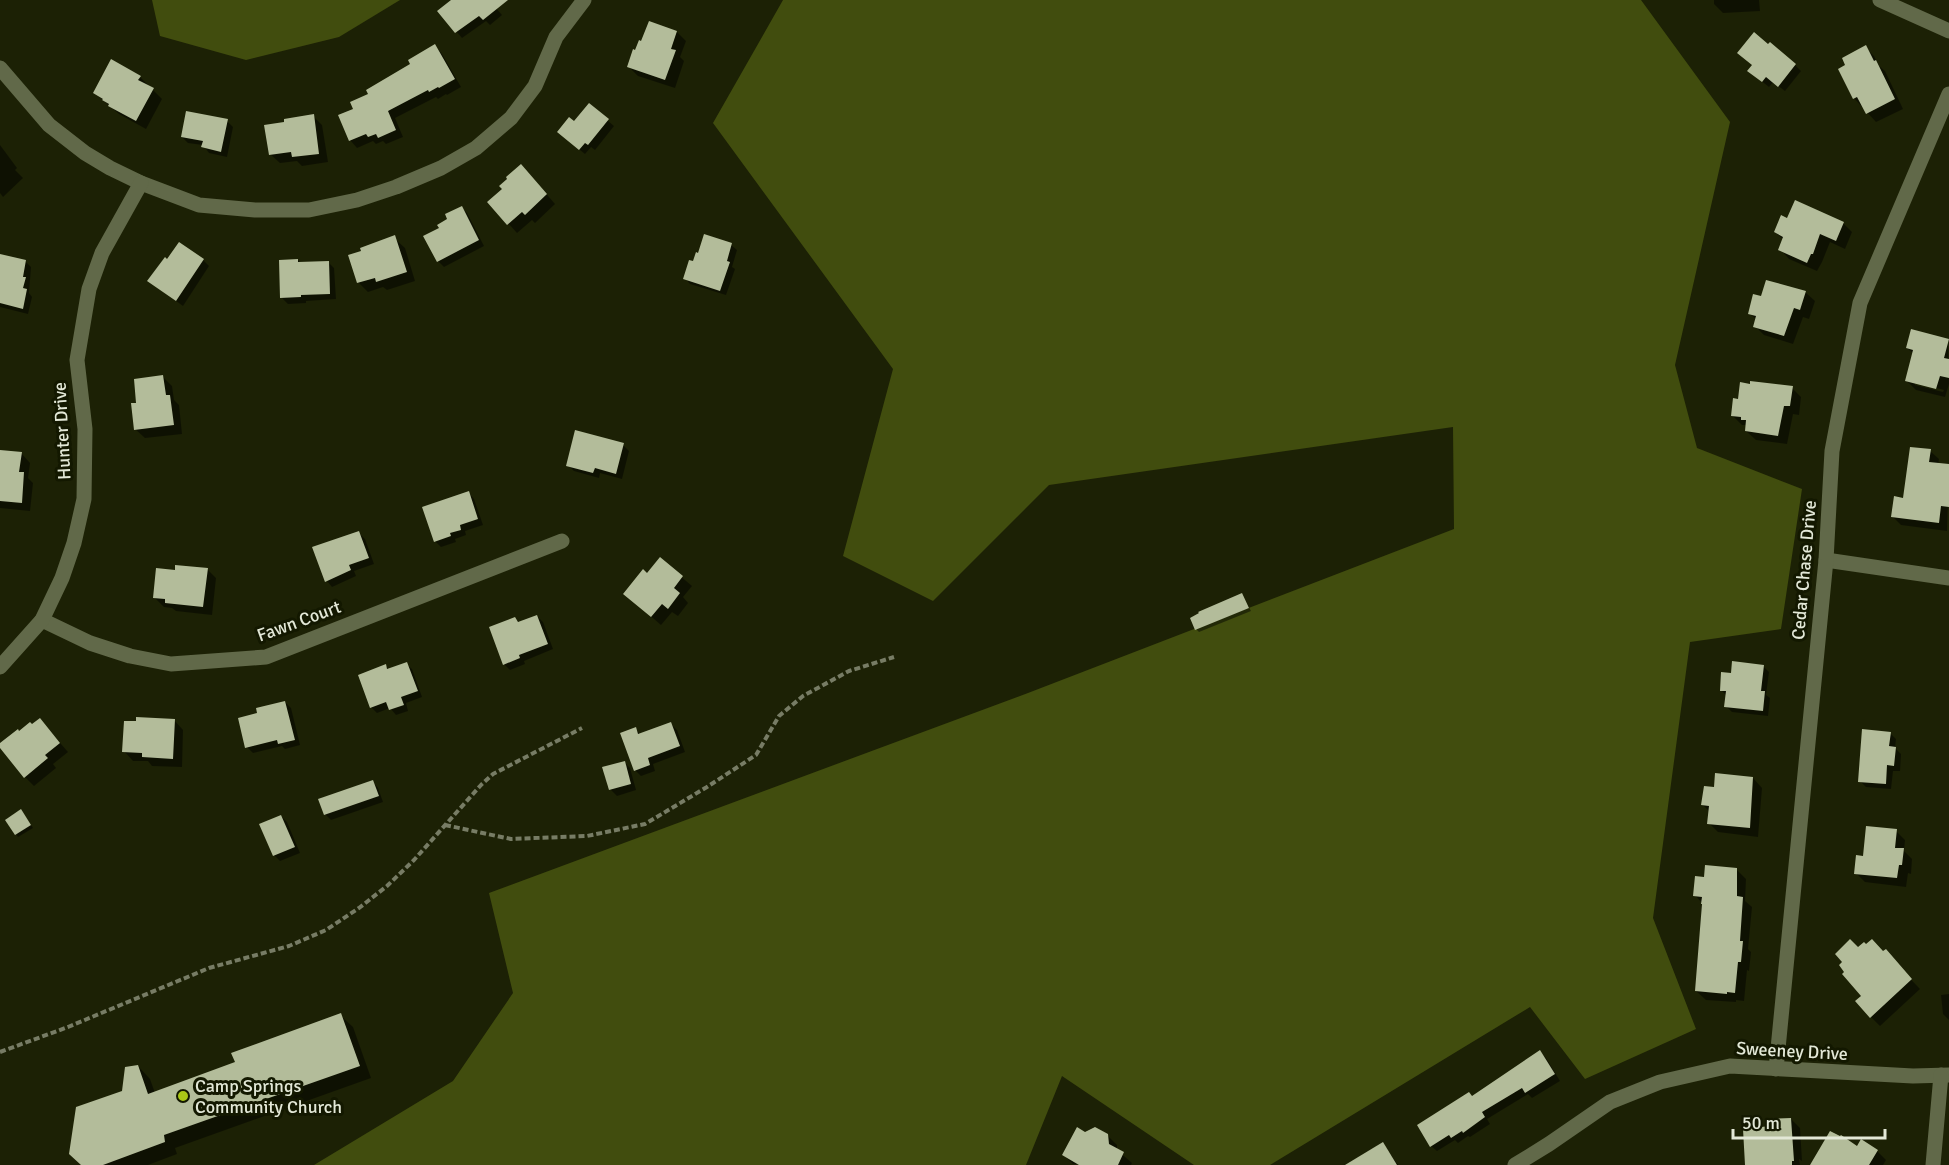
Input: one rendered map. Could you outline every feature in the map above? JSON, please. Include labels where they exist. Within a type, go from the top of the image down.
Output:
[{"type":"street","points":[[0,68],[49,125],[85,153],[141,183],[199,205],[255,210],[309,210],[357,200],[396,187],[441,168],[476,148],[511,118],[536,86],[556,37],[584,0]]},
{"type":"street","points":[[1880,0],[1949,31]]},
{"type":"street","name":"Cedar Chase Drive","points":[[1776,1069],[1826,561],[1832,451],[1860,303],[1949,94]]},
{"type":"street","name":"Hunter Drive","points":[[0,667],[42,620],[62,578],[74,543],[84,499],[85,429],[77,360],[89,289],[102,253],[141,183]]},
{"type":"street","name":"Fawn Court","points":[[42,620],[100,646],[130,656],[171,664],[266,657],[562,541]]},
{"type":"street","points":[[1826,561],[1949,578]]},
{"type":"street","name":"Sweeney Drive","points":[[1515,1165],[1610,1102],[1660,1082],[1730,1066],[1913,1076],[1945,1075]]},
{"type":"street","points":[[1933,1165],[1945,1075]]},
{"type":"path","points":[[445,825],[511,839],[587,836],[645,824],[756,755],[779,716],[803,696],[849,671],[894,657]]},
{"type":"path","points":[[0,1052],[68,1027],[209,968],[289,946],[326,930],[387,886],[414,860],[481,784],[494,774],[582,728]]},
{"type":"green space","points":[[152,0],[400,0],[339,37],[246,60],[160,36]]},
{"type":"green space","points":[[783,0],[1641,0],[1730,122],[1675,365],[1697,448],[1802,489],[1781,629],[1690,642],[1653,918],[1696,1029],[1585,1079],[1530,1007],[1270,1165],[1194,1165],[1062,1076],[1026,1165],[314,1165],[453,1081],[513,993],[489,893],[1028,693],[1454,529],[1453,427],[1049,485],[933,601],[843,556],[893,369],[713,123]]},
{"type":"building","points":[[451,0],[508,0],[483,20],[479,16],[455,33],[437,11]]},
{"type":"building","points":[[649,21],[677,31],[671,49],[676,50],[665,80],[627,67],[633,49],[635,50],[639,40],[641,41]]},
{"type":"building","points":[[1754,32],[1796,64],[1778,87],[1766,77],[1762,82],[1747,71],[1752,65],[1737,53]]},
{"type":"building","points":[[435,44],[455,79],[388,111],[396,130],[378,138],[376,134],[368,137],[366,134],[349,141],[338,115],[353,109],[350,102],[368,94],[366,90],[410,64],[408,60]]},
{"type":"building","points":[[1866,45],[1895,99],[1866,114],[1857,97],[1853,99],[1838,69],[1845,65],[1842,58]]},
{"type":"building","points":[[111,59],[141,76],[138,80],[154,88],[136,121],[108,106],[109,104],[93,93]]},
{"type":"building","points":[[589,103],[609,119],[588,145],[585,143],[579,150],[557,132],[569,117],[574,121]]},
{"type":"building","points":[[186,111],[228,119],[221,152],[201,147],[203,141],[181,137]]},
{"type":"building","points":[[314,114],[319,154],[292,157],[291,152],[269,155],[264,125]]},
{"type":"building","points":[[521,164],[547,194],[525,215],[522,212],[507,225],[487,202],[502,189],[499,186],[507,179],[506,177]]},
{"type":"building","points":[[1795,200],[1844,222],[1836,241],[1820,234],[1807,263],[1778,250],[1783,237],[1774,232],[1781,215],[1787,218]]},
{"type":"building","points":[[462,206],[479,240],[437,262],[423,236],[439,228],[437,225],[447,219],[445,214]]},
{"type":"building","points":[[704,234],[732,243],[727,261],[730,262],[720,291],[683,279],[689,260],[693,261],[696,252],[698,253]]},
{"type":"building","points":[[395,235],[407,272],[376,282],[375,278],[357,283],[348,255]]},
{"type":"building","points":[[179,242],[204,259],[176,301],[147,281]]},
{"type":"building","points":[[0,254],[26,260],[23,277],[26,277],[23,288],[27,289],[23,309],[0,303]]},
{"type":"building","points":[[298,259],[298,262],[329,261],[330,294],[280,298],[279,260]]},
{"type":"building","points":[[1766,280],[1806,291],[1800,310],[1794,308],[1784,336],[1753,327],[1756,316],[1748,314],[1753,294],[1761,296]]},
{"type":"building","points":[[1911,329],[1949,339],[1944,358],[1949,359],[1949,378],[1940,376],[1936,389],[1905,381],[1913,350],[1906,348]]},
{"type":"building","points":[[163,375],[166,395],[170,395],[174,425],[134,430],[131,403],[136,403],[134,379]]},
{"type":"building","points":[[1750,381],[1793,386],[1790,406],[1784,406],[1778,436],[1745,431],[1746,420],[1731,416],[1733,398],[1738,399],[1740,382],[1750,384]]},
{"type":"building","points":[[575,430],[624,443],[616,474],[595,468],[593,473],[566,466]]},
{"type":"building","points":[[1910,447],[1931,449],[1929,462],[1949,464],[1949,507],[1941,506],[1939,523],[1891,517],[1894,496],[1903,498]]},
{"type":"building","points":[[0,450],[22,452],[19,472],[24,472],[22,503],[0,501]]},
{"type":"building","points":[[469,491],[478,519],[460,525],[461,530],[434,542],[422,507]]},
{"type":"building","points":[[359,531],[369,558],[349,565],[351,570],[325,582],[312,547]]},
{"type":"building","points":[[660,557],[683,576],[674,588],[680,593],[668,609],[662,604],[651,617],[623,594],[643,569],[647,573]]},
{"type":"building","points":[[175,565],[208,568],[203,607],[165,603],[165,599],[153,598],[156,568],[175,570]]},
{"type":"building","points":[[1242,593],[1249,608],[1195,630],[1190,618],[1198,612]]},
{"type":"building","points":[[537,615],[548,644],[519,655],[520,658],[503,665],[489,627],[515,617],[518,622]]},
{"type":"building","points":[[1732,661],[1764,665],[1761,691],[1765,691],[1763,711],[1724,707],[1726,691],[1720,691],[1721,672],[1731,673]]},
{"type":"building","points":[[407,662],[418,691],[401,697],[404,705],[389,710],[386,702],[370,708],[358,675],[386,664],[387,669]]},
{"type":"building","points":[[285,701],[295,740],[278,744],[277,740],[245,748],[238,718],[257,713],[256,708]]},
{"type":"building","points":[[136,717],[175,719],[173,759],[142,757],[142,753],[122,752],[124,721],[136,721]]},
{"type":"building","points":[[40,718],[60,743],[45,755],[48,758],[24,778],[0,748],[0,743],[18,729],[19,731],[30,722],[32,724]]},
{"type":"building","points":[[671,722],[680,746],[648,758],[650,765],[634,771],[620,733],[636,727],[638,734]]},
{"type":"building","points":[[1862,729],[1891,732],[1889,746],[1896,747],[1894,766],[1887,765],[1886,784],[1858,782]]},
{"type":"building","points":[[625,761],[631,784],[609,790],[602,767]]},
{"type":"building","points":[[1715,773],[1753,777],[1750,828],[1707,824],[1709,806],[1701,805],[1704,786],[1714,787]]},
{"type":"building","points":[[373,780],[379,796],[324,815],[318,799]]},
{"type":"building","points":[[21,809],[31,825],[15,835],[5,820]]},
{"type":"building","points":[[281,815],[295,847],[273,856],[259,824]]},
{"type":"building","points":[[1866,826],[1897,829],[1895,848],[1904,848],[1902,865],[1899,865],[1897,878],[1854,874],[1856,855],[1863,856]]},
{"type":"building","points":[[1705,865],[1737,868],[1737,896],[1743,897],[1740,941],[1743,941],[1735,993],[1695,991],[1702,897],[1693,896],[1695,876],[1704,877]]},
{"type":"building","points":[[1850,939],[1858,947],[1872,939],[1883,951],[1886,949],[1912,979],[1870,1018],[1855,1001],[1861,996],[1842,974],[1844,972],[1839,965],[1842,962],[1835,954]]},
{"type":"building","points":[[341,1013],[360,1066],[164,1135],[165,1142],[103,1165],[81,1165],[69,1154],[76,1107],[122,1091],[125,1067],[138,1065],[148,1094],[235,1062],[231,1053]]},
{"type":"building","points":[[1540,1050],[1555,1074],[1525,1093],[1522,1088],[1482,1112],[1485,1117],[1463,1133],[1462,1131],[1451,1138],[1449,1135],[1430,1147],[1417,1125],[1469,1092],[1472,1096]]},
{"type":"building","points":[[1791,1118],[1794,1161],[1792,1165],[1745,1165],[1743,1129],[1770,1126],[1770,1119]]},
{"type":"building","points":[[1077,1127],[1085,1132],[1095,1127],[1108,1134],[1109,1144],[1124,1152],[1118,1165],[1079,1165],[1062,1155]]},
{"type":"building","points":[[1830,1131],[1841,1135],[1857,1146],[1861,1139],[1878,1150],[1869,1165],[1810,1165]]},
{"type":"building","points":[[1383,1142],[1397,1165],[1345,1165]]},
{"type":"place","name":"Camp Springs Community Church","points":[[183,1096]]}]
